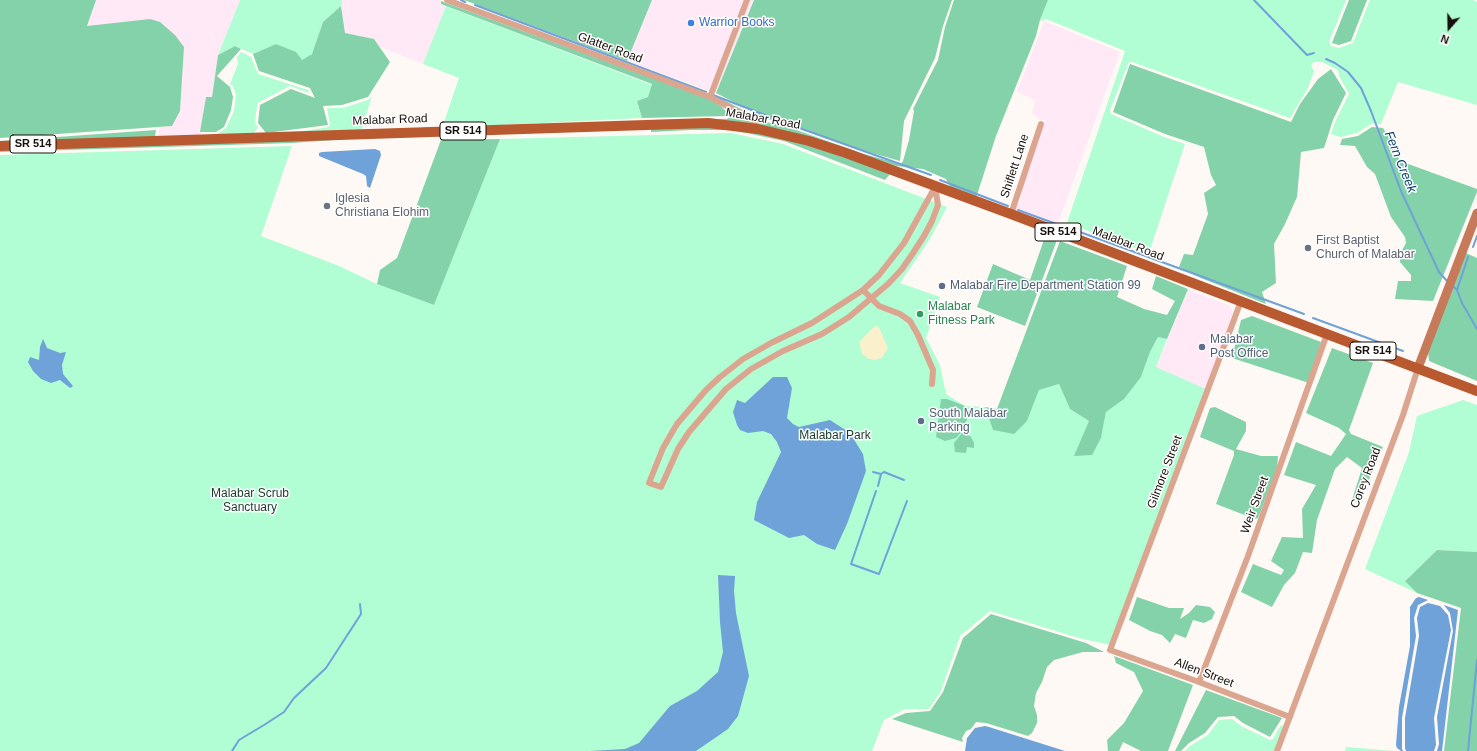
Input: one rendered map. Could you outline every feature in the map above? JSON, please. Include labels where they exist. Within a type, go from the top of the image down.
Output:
[{"type":"main road","name":"Malabar Road","points":[[0,146],[708,123],[758,129],[809,140],[1011,214],[1477,390]]},
{"type":"street","name":"Glatter Road","points":[[447,0],[710,97],[744,115],[752,121],[758,129]]},
{"type":"street","points":[[710,97],[747,0]]},
{"type":"street","name":"Shiflett Lane","points":[[1011,214],[1041,124]]},
{"type":"street","points":[[935,187],[938,205],[924,236],[902,269],[888,284],[849,317],[807,341],[782,351],[751,369],[726,389],[681,443],[661,487],[649,483],[663,448],[677,424],[706,390],[743,359],[812,323],[863,290],[879,275],[904,243],[935,187]]},
{"type":"street","name":"Corey Road","points":[[1277,751],[1403,415],[1418,368],[1477,213]]},
{"type":"street","points":[[863,290],[879,306],[900,314],[910,321],[918,335],[933,370],[932,384]]},
{"type":"street","name":"Gilmore Street","points":[[1110,650],[1241,301]]},
{"type":"street","points":[[800,329],[807,341]]},
{"type":"street","name":"Weir Street","points":[[1199,682],[1248,556],[1327,334]]},
{"type":"street","points":[[720,378],[726,389]]},
{"type":"street","name":"Allen Street","points":[[1110,650],[1290,717]]},
{"type":"shaded area","points":[[96,0],[240,0],[218,55],[212,97],[206,97],[201,135],[158,136],[160,127],[172,126],[180,111],[184,47],[87,26]]},
{"type":"shaded area","points":[[342,0],[438,0],[441,1],[441,4],[446,6],[423,64],[380,47],[374,39],[345,33],[341,6]]},
{"type":"shaded area","points":[[652,0],[754,0],[716,93],[627,61]]},
{"type":"shaded area","points":[[1044,21],[1120,52],[1057,229],[1015,212],[1016,206],[1020,202],[1024,182],[1045,121],[1039,119],[1032,113],[1035,100],[1017,92]]},
{"type":"shaded area","points":[[1188,289],[1230,306],[1233,312],[1206,389],[1156,367]]},
{"type":"green space","points":[[0,0],[96,0],[87,26],[150,19],[160,22],[175,35],[184,47],[180,111],[172,126],[0,138]]},
{"type":"green space","points":[[240,0],[342,0],[341,6],[323,22],[312,54],[302,60],[276,44],[253,54],[235,46],[218,55]]},
{"type":"green space","points":[[464,0],[652,0],[627,61]]},
{"type":"green space","points":[[754,0],[952,0],[943,26],[935,58],[904,121],[900,161],[865,151],[786,123],[767,119],[716,93]]},
{"type":"green space","points":[[954,0],[1048,0],[1040,20],[1036,36],[996,136],[976,198],[951,189],[946,179],[923,169],[896,166],[810,137],[652,120],[727,119],[732,113],[715,99],[716,96],[766,122],[785,126],[864,154],[901,164],[909,140],[914,111],[913,109],[938,60],[945,27]]},
{"type":"green space","points":[[1048,0],[1346,0],[1329,42],[1331,46],[1339,48],[1353,43],[1370,0],[1473,0],[1477,2],[1477,105],[1398,82],[1381,124],[1371,124],[1357,133],[1340,137],[1331,134],[1335,122],[1349,94],[1339,76],[1338,70],[1322,62],[1314,62],[1311,65],[1314,71],[1308,88],[1290,118],[1129,62],[1110,110],[1111,114],[1164,137],[1185,144],[1149,253],[1067,223],[1125,51],[1046,19],[1042,21],[1040,20]]},
{"type":"green space","points":[[1349,0],[1367,0],[1351,41],[1339,45],[1332,43]]},
{"type":"green space","points":[[441,1],[709,99],[722,107],[729,114],[726,116],[642,118],[637,101],[648,97],[652,84],[441,4]]},
{"type":"green space","points":[[341,6],[345,33],[374,39],[390,62],[368,97],[342,105],[323,106],[328,125],[266,133],[258,123],[260,105],[291,89],[315,98],[310,88],[259,71],[253,54],[276,44],[296,52],[302,60],[312,54],[323,22]]},
{"type":"green space","points":[[446,6],[652,85],[648,97],[637,101],[642,118],[442,128],[459,78],[423,64]]},
{"type":"green space","points":[[235,46],[241,49],[217,76],[230,87],[233,97],[231,110],[224,127],[216,132],[200,132],[206,97],[212,97],[218,55]]},
{"type":"green space","points":[[241,52],[251,57],[258,74],[308,90],[309,93],[290,86],[259,102],[257,105],[255,122],[258,128],[253,134],[216,135],[226,128],[234,111],[236,95],[233,86],[230,84],[238,64],[237,57]]},
{"type":"green space","points":[[1130,64],[1291,122],[1300,104],[1318,79],[1331,69],[1346,93],[1333,120],[1324,148],[1301,152],[1297,197],[1274,244],[1276,283],[1262,292],[1266,304],[1201,278],[1179,267],[1184,254],[1193,255],[1208,214],[1204,193],[1216,185],[1211,175],[1204,147],[1165,134],[1113,112]]},
{"type":"green space","points":[[372,96],[361,131],[291,133],[329,127],[330,124],[327,108],[343,108],[368,100]]},
{"type":"green space","points":[[707,127],[758,133],[808,144],[890,174],[885,180],[784,141],[732,130],[651,132],[651,129]]},
{"type":"green space","points":[[1372,127],[1383,128],[1396,150],[1400,161],[1477,189],[1433,301],[1395,299],[1398,281],[1411,281],[1411,275],[1400,262],[1400,254],[1406,243],[1405,237],[1391,217],[1375,174],[1367,167],[1355,146],[1340,145],[1342,139],[1358,136]]},
{"type":"green space","points":[[156,130],[155,137],[0,142],[0,141]]},
{"type":"green space","name":"Malabar Scrub Sanctuary","points":[[731,133],[783,144],[947,207],[930,239],[900,283],[940,297],[926,338],[940,365],[946,394],[965,406],[985,407],[993,430],[1027,421],[1039,390],[1059,384],[1070,409],[1089,421],[1101,438],[1106,412],[1124,398],[1141,377],[1150,352],[1158,337],[1167,339],[1156,367],[1206,389],[1110,645],[1079,638],[990,611],[960,636],[941,691],[929,709],[905,709],[884,720],[872,751],[0,751],[0,155],[292,146],[261,236],[339,266],[377,284],[434,305],[500,139]]},
{"type":"green space","points":[[348,139],[292,143],[0,152],[0,149]]},
{"type":"green space","points":[[500,139],[434,305],[377,284],[380,270],[397,258],[441,140]]},
{"type":"green space","points":[[1047,231],[1060,238],[1057,240],[1025,326],[977,307],[993,264],[1030,280]]},
{"type":"green space","points":[[1060,241],[1127,266],[1117,297],[1144,309],[1167,315],[1175,301],[1152,289],[1156,276],[1188,289],[1167,339],[1158,337],[1150,352],[1141,377],[1124,399],[1106,412],[1101,438],[1092,455],[1074,456],[1089,421],[1070,409],[1059,384],[1039,390],[1027,421],[1014,434],[993,430],[985,407],[997,409]]},
{"type":"green space","points":[[1466,253],[1477,258],[1477,381],[1429,361],[1428,352]]},
{"type":"green space","points":[[1252,316],[1321,342],[1309,383],[1232,358],[1241,320]]},
{"type":"green space","points":[[1332,348],[1373,363],[1349,430],[1351,434],[1383,447],[1359,503],[1352,500],[1362,468],[1347,457],[1335,469],[1317,520],[1312,553],[1303,552],[1295,573],[1284,585],[1272,607],[1241,592],[1253,564],[1281,575],[1284,570],[1271,561],[1282,537],[1303,538],[1302,509],[1316,485],[1284,475],[1296,442],[1331,456],[1346,434],[1339,428],[1306,413]]},
{"type":"green space","points":[[941,399],[947,399],[965,406],[967,419],[964,429],[956,438],[945,441],[936,437]]},
{"type":"green space","points":[[1463,400],[1477,405],[1477,552],[1437,550],[1405,580],[1417,593],[1365,569],[1409,452],[1417,416]]},
{"type":"green space","points":[[1215,407],[1246,422],[1246,431],[1236,449],[1261,456],[1278,456],[1277,468],[1258,518],[1255,519],[1216,504],[1234,455],[1234,451],[1200,437],[1210,408]]},
{"type":"green space","points":[[962,433],[965,433],[971,437],[974,443],[974,448],[967,447],[966,453],[955,452],[954,443]]},
{"type":"green space","points":[[1437,550],[1477,552],[1477,751],[1444,751],[1461,608],[1417,593],[1405,581]]},
{"type":"green space","points":[[1137,597],[1169,608],[1184,608],[1180,619],[1189,613],[1196,605],[1210,607],[1215,612],[1212,619],[1204,623],[1193,620],[1186,638],[1175,634],[1170,643],[1162,635],[1150,631],[1129,620]]},
{"type":"green space","points":[[991,614],[1086,643],[1104,652],[1083,652],[1054,660],[1047,667],[1042,682],[1036,693],[1034,706],[1037,715],[1037,723],[1032,733],[1028,736],[986,723],[976,722],[971,729],[966,731],[962,738],[963,742],[892,719],[906,713],[930,711],[943,692],[963,638]]},
{"type":"green space","points":[[1114,656],[1193,685],[1168,751],[1141,751],[1123,742],[1119,751],[1108,751],[1107,740],[1124,723],[1143,691],[1134,672],[1116,663]]},
{"type":"green space","points":[[1206,690],[1282,718],[1270,737],[1243,723],[1234,716],[1218,717],[1205,733],[1189,743],[1181,751],[1175,751]]},
{"type":"green space","points":[[1232,719],[1241,726],[1270,740],[1273,739],[1281,725],[1285,728],[1276,751],[1185,751],[1190,746],[1208,735],[1219,720]]},
{"type":"green space","points":[[1346,747],[1382,750],[1395,751],[1345,751]]},
{"type":"sand","points":[[875,326],[879,327],[888,348],[882,358],[874,360],[869,359],[862,354],[859,342]]},
{"type":"water","points":[[375,149],[380,151],[381,155],[370,188],[367,186],[366,176],[363,174],[319,156],[319,153],[322,152]]},
{"type":"water","points":[[43,339],[47,348],[60,353],[66,352],[62,365],[63,374],[73,386],[72,387],[70,388],[60,380],[51,383],[41,379],[33,371],[28,362],[30,357],[39,360],[40,347]]},
{"type":"water","points":[[773,377],[787,377],[792,388],[787,418],[793,424],[799,427],[830,420],[847,431],[863,454],[866,471],[847,524],[835,550],[817,544],[804,535],[789,538],[754,520],[757,502],[781,452],[777,442],[771,434],[763,431],[748,433],[740,430],[733,412],[737,400],[745,403]]},
{"type":"water","points":[[718,575],[735,576],[734,591],[736,613],[749,676],[738,716],[728,729],[696,751],[590,751],[625,749],[639,743],[670,706],[697,691],[718,672],[723,652]]},
{"type":"water","points":[[1419,597],[1428,600],[1418,605],[1414,618],[1416,636],[1402,718],[1403,751],[1401,751],[1396,745],[1399,707],[1410,646],[1410,607],[1416,598]]},
{"type":"water","points":[[1428,603],[1440,606],[1448,615],[1451,630],[1434,718],[1436,745],[1434,751],[1406,751],[1405,718],[1419,636],[1417,618],[1420,607]]},
{"type":"water","points":[[1444,605],[1458,610],[1442,751],[1437,751],[1439,744],[1437,717],[1453,631],[1450,613]]},
{"type":"water","points":[[985,726],[1065,751],[965,751],[967,738],[975,728]]},
{"type":"waterway","points":[[461,0],[465,2]]},
{"type":"waterway","name":"Fern Creek","points":[[1254,0],[1307,55],[1314,53]]},
{"type":"waterway","points":[[475,5],[706,92]]},
{"type":"waterway","name":"Fern Creek","points":[[1326,59],[1348,72],[1361,88],[1401,191],[1439,272],[1447,281]]},
{"type":"waterway","points":[[713,95],[788,124],[931,175]]},
{"type":"waterway","points":[[940,180],[1008,206]]},
{"type":"waterway","points":[[1018,210],[1059,225]]},
{"type":"waterway","points":[[1069,228],[1304,314]]},
{"type":"waterway","points":[[1473,247],[1477,236]]},
{"type":"waterway","points":[[1457,290],[1468,257]]},
{"type":"waterway","name":"Fern Creek","points":[[1453,286],[1457,290],[1462,303],[1477,329]]},
{"type":"waterway","points":[[1313,318],[1403,351]]},
{"type":"waterway","points":[[873,472],[881,474]]},
{"type":"waterway","points":[[878,486],[881,474],[884,472],[904,480]]},
{"type":"waterway","points":[[876,491],[851,564],[879,574],[907,501]]},
{"type":"waterway","points":[[232,751],[239,740],[284,712],[294,698],[326,668],[361,614],[360,604]]},
{"type":"waterway","name":"Fern Creek","points":[[1468,751],[1477,660]]},
{"type":"place","name":"Warrior Books","points":[[691,23]]},
{"type":"place","name":"Iglesia Christiana Elohim","points":[[327,206]]},
{"type":"place","name":"First Baptist Church of Malabar","points":[[1308,248]]},
{"type":"place","name":"Malabar Fire Department Station 99","points":[[942,286]]},
{"type":"place","name":"Malabar Fitness Park","points":[[920,314]]},
{"type":"place","name":"Malabar Post Office","points":[[1202,347]]},
{"type":"place","name":"South Malabar Parking","points":[[921,421]]},
{"type":"park label","name":"Malabar Park","points":[[835,436]]}]
